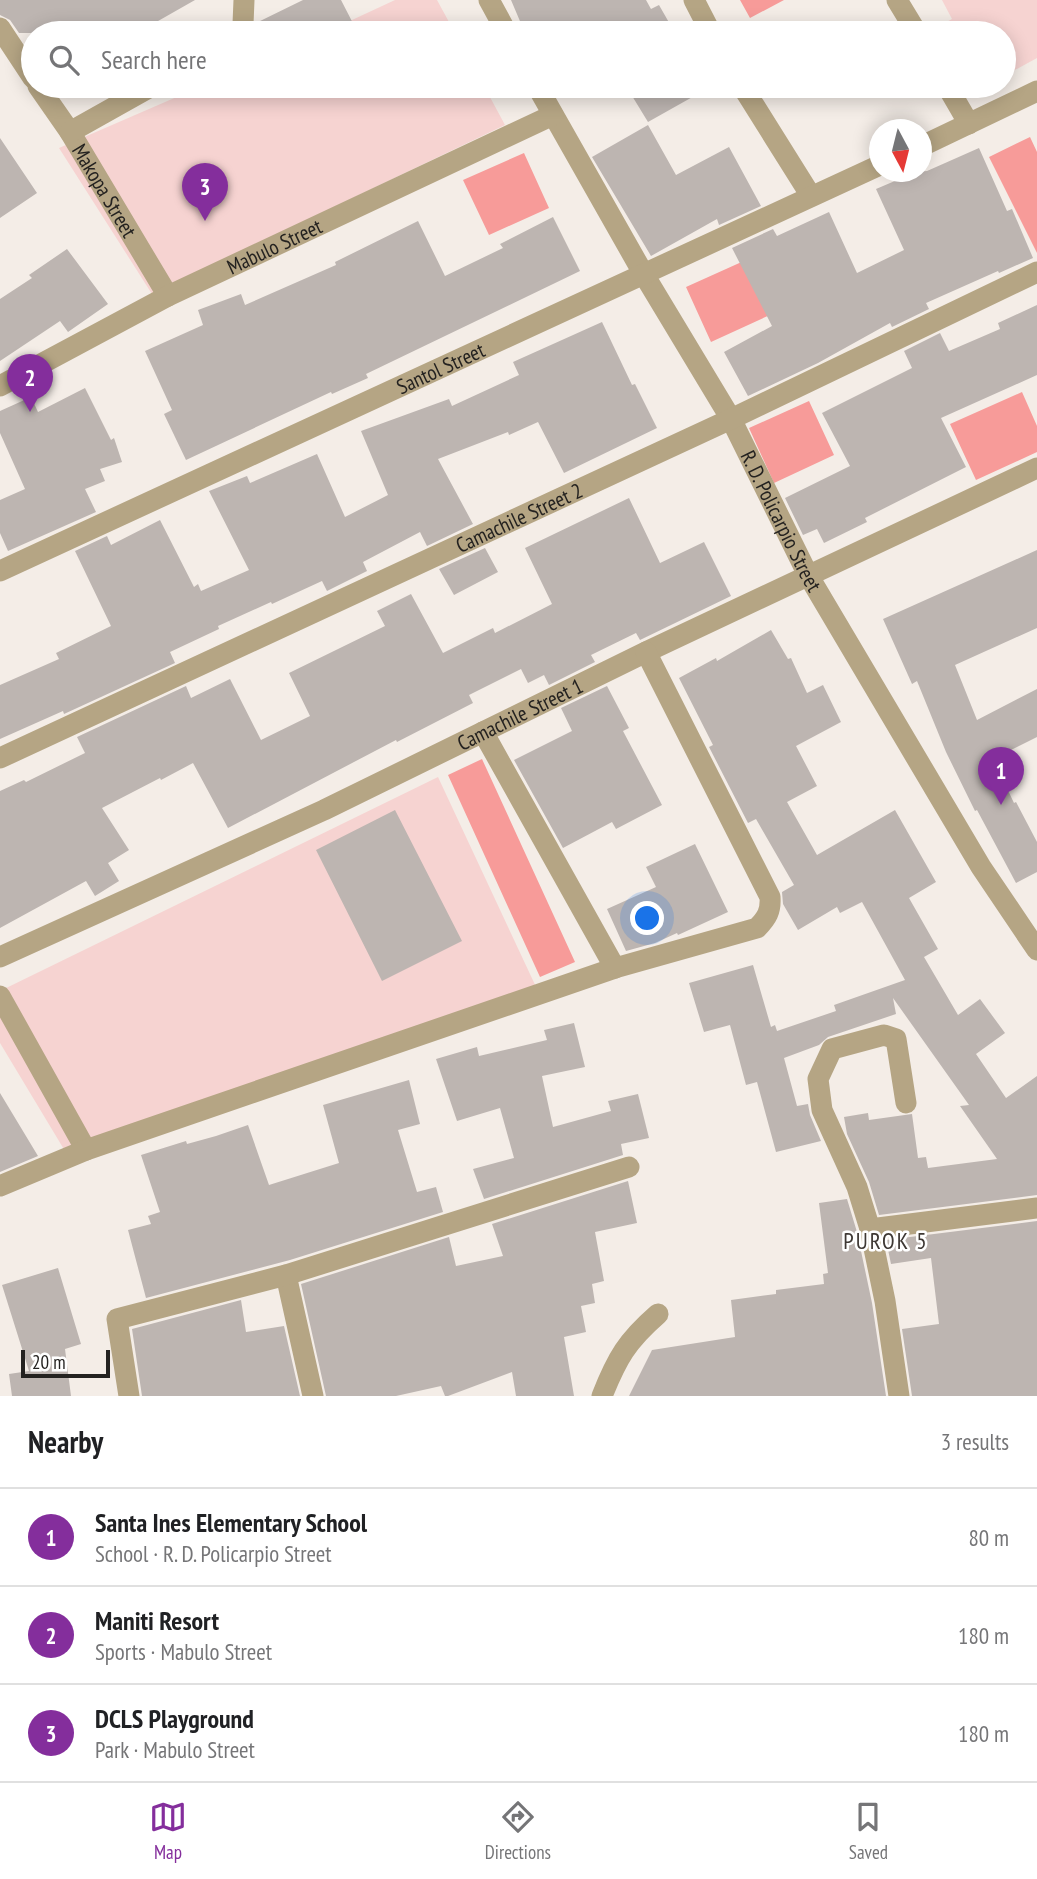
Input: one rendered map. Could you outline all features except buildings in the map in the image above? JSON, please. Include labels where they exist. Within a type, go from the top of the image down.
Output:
[{"type":"street","points":[[243,21],[244,0]]},
{"type":"street","points":[[489,0],[500,21]]},
{"type":"street","points":[[694,0],[705,21]]},
{"type":"street","points":[[897,0],[909,21]]},
{"type":"street","points":[[0,29],[21,60]]},
{"type":"street","points":[[932,141],[1037,91]]},
{"type":"street","name":"Makopa Street","points":[[46,98],[168,296]]},
{"type":"street","points":[[69,132],[130,98]]},
{"type":"street","name":"R. D. Policarpio Street","points":[[544,98],[643,273],[731,419],[807,575],[982,867],[1037,950]]},
{"type":"street","points":[[750,98],[811,196]]},
{"type":"street","points":[[954,98],[969,124]]},
{"type":"street","name":"Mabulo Street","points":[[3,378],[168,296],[553,115]]},
{"type":"street","name":"Santol Street","points":[[0,571],[869,170]]},
{"type":"street","name":"Camachile Street 2","points":[[0,758],[731,419],[1037,272]]},
{"type":"street","name":"Camachile Street 1","points":[[0,957],[324,810],[646,652],[1037,468]]},
{"type":"street","points":[[0,1186],[86,1150],[615,968],[757,928],[771,910],[771,897],[646,652]]},
{"type":"street","points":[[482,732],[615,968]]},
{"type":"street","points":[[0,996],[86,1150]]},
{"type":"street","points":[[899,1396],[886,1301],[870,1228],[857,1187],[822,1110],[818,1079],[832,1049],[884,1035],[897,1039],[906,1103]]},
{"type":"street","points":[[129,1396],[117,1319],[286,1275],[629,1167]]},
{"type":"street","points":[[870,1228],[1037,1208]]},
{"type":"street","points":[[286,1275],[313,1396]]},
{"type":"street","points":[[602,1396],[623,1350],[636,1333],[658,1314]]},
{"type":"shaded area","points":[[395,0],[437,0],[448,21],[350,21]]},
{"type":"shaded area","points":[[740,0],[784,0],[750,18]]},
{"type":"shaded area","points":[[942,0],[1037,0],[1037,58],[1016,69],[1016,21],[948,21],[952,19]]},
{"type":"shaded area","points":[[174,98],[490,98],[505,125],[152,294],[59,148]]},
{"type":"shaded area","points":[[1030,137],[1037,152],[1037,253],[989,157]]},
{"type":"shaded area","points":[[524,153],[549,208],[489,235],[463,180]]},
{"type":"shaded area","points":[[746,260],[772,314],[711,342],[686,287]]},
{"type":"shaded area","points":[[1022,392],[1037,426],[1037,452],[976,480],[950,424]]},
{"type":"shaded area","points":[[809,401],[834,455],[774,483],[749,428]]},
{"type":"shaded area","points":[[482,759],[575,962],[540,977],[448,775]]},
{"type":"shaded area","points":[[438,777],[537,989],[65,1151],[0,1043],[0,991]]},
{"type":"place","name":"DCLS Playground","points":[[205,221]]},
{"type":"place","name":"Maniti Resort","points":[[30,412]]},
{"type":"place","name":"Santa Ines Elementary School","points":[[1001,805]]},
{"type":"district","name":"PUROK 5","points":[[886,1240]]}]
